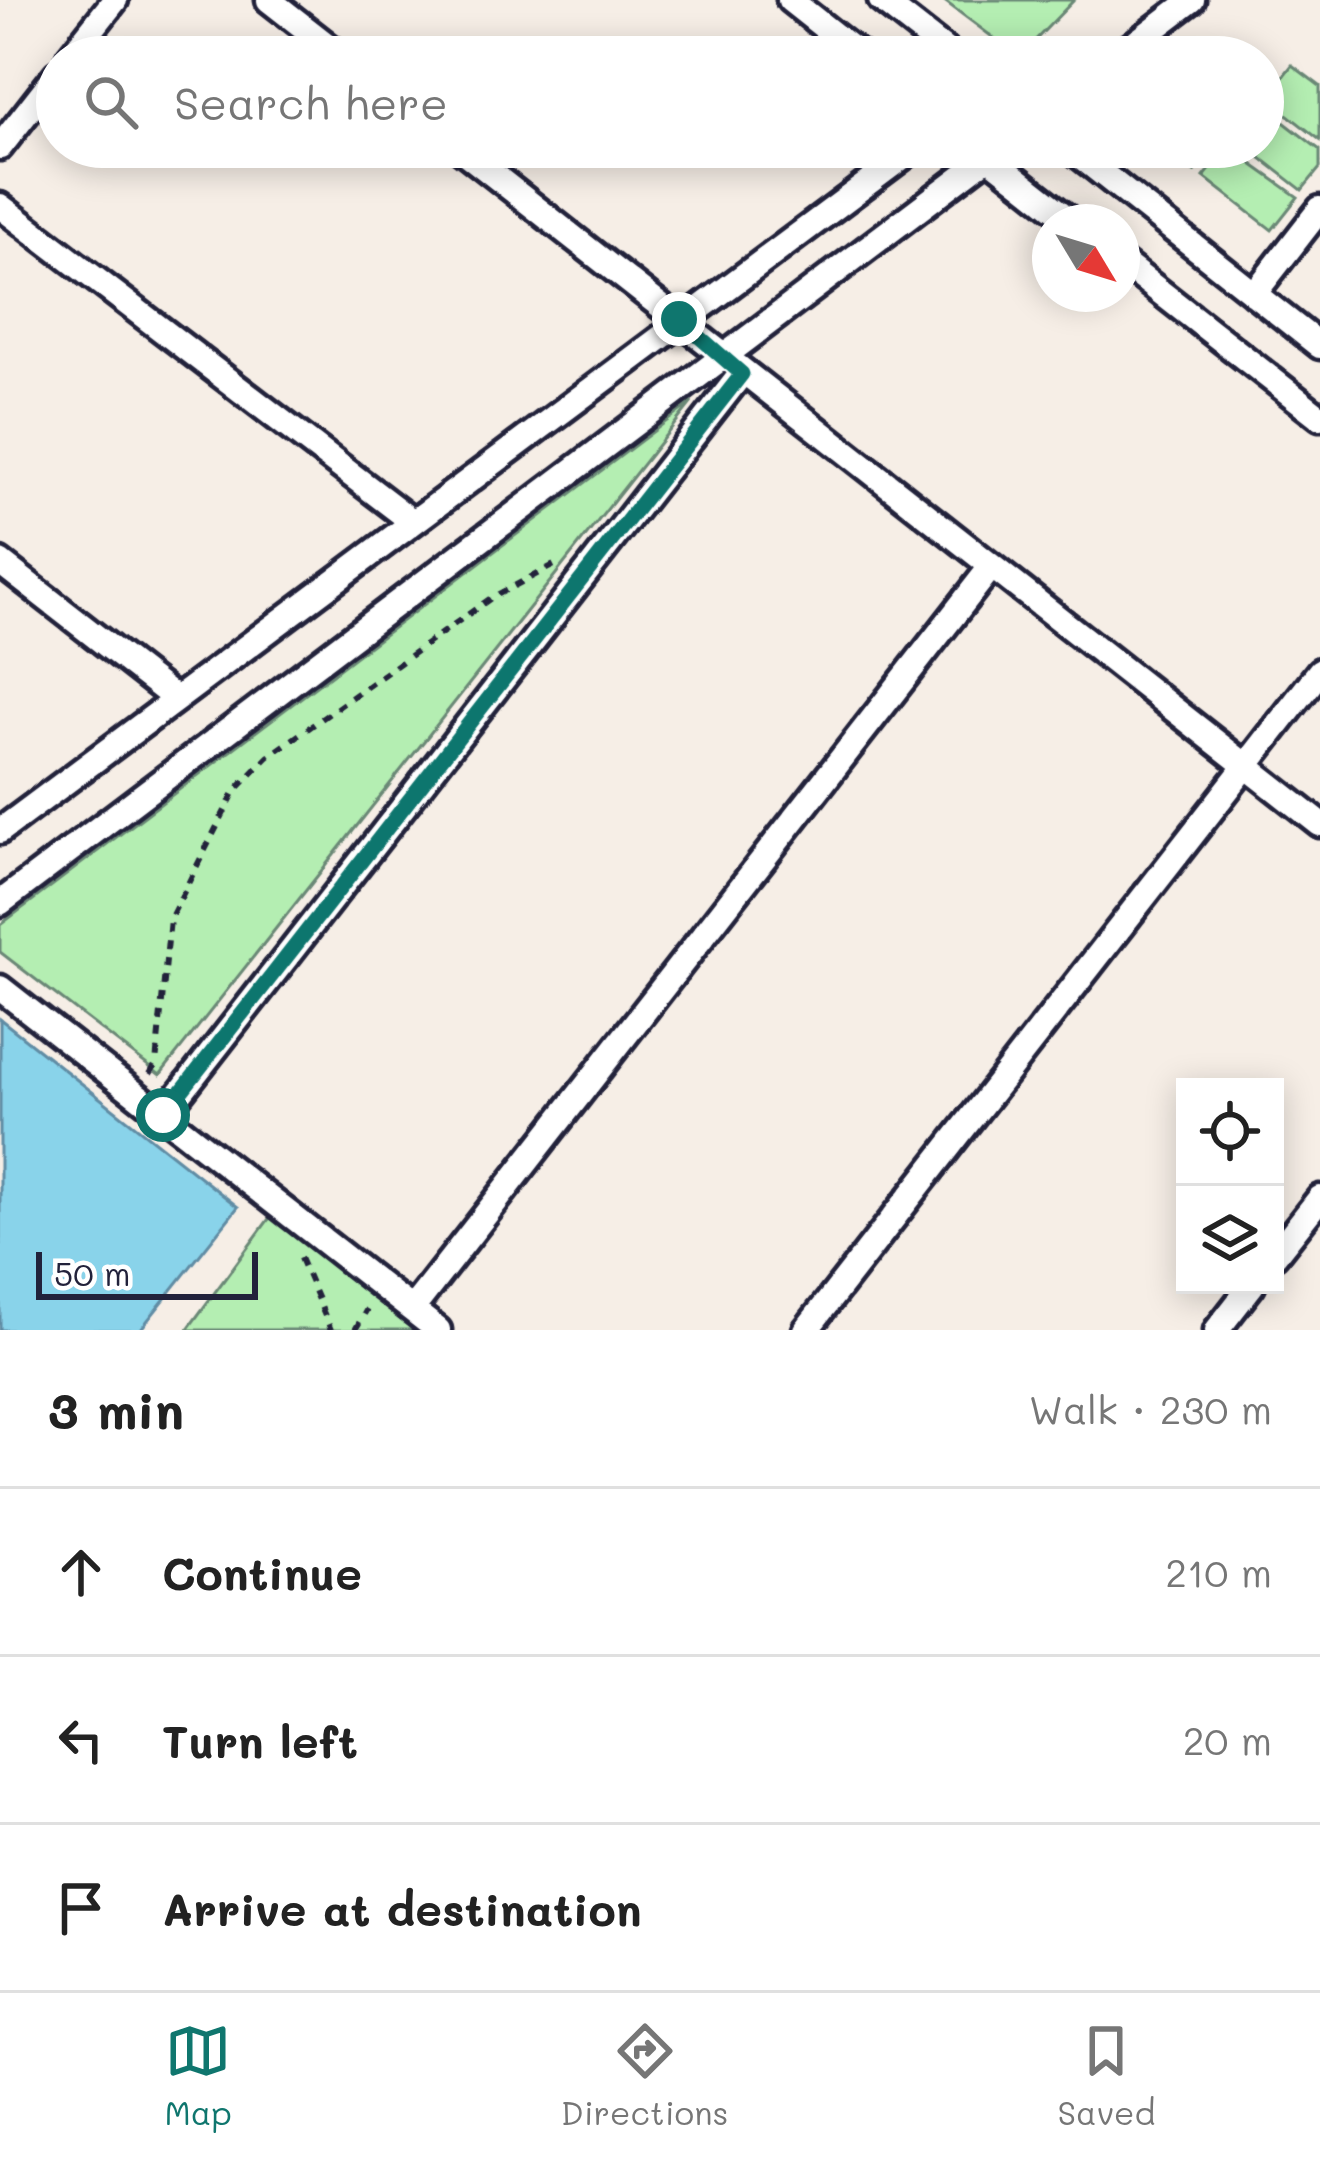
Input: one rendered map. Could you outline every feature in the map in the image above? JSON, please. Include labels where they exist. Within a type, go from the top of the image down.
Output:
[{"type":"street","points":[[87,36],[115,0]]},
{"type":"street","points":[[269,0],[315,36]]},
{"type":"street","points":[[790,0],[835,36]]},
{"type":"street","points":[[881,0],[927,36]]},
{"type":"street","points":[[1145,36],[1192,0]]},
{"type":"street","points":[[0,147],[36,101]]},
{"type":"street","points":[[485,168],[1320,824]]},
{"type":"street","points":[[0,831],[679,319],[887,168]]},
{"type":"street","points":[[0,903],[965,168]]},
{"type":"street","points":[[1009,168],[1051,204]]},
{"type":"street","points":[[1095,168],[1320,346]]},
{"type":"street","points":[[0,206],[413,522]]},
{"type":"street","points":[[1254,294],[1320,209]]},
{"type":"street","points":[[1140,276],[1320,417]]},
{"type":"street","points":[[163,1115],[742,374]]},
{"type":"street","points":[[0,562],[176,699]]},
{"type":"street","points":[[412,1310],[991,567]]},
{"type":"street","points":[[806,1330],[1320,671]]},
{"type":"street","points":[[0,988],[438,1330]]},
{"type":"street","points":[[1284,1244],[1320,1198]]},
{"type":"street","points":[[1217,1330],[1245,1294]]},
{"type":"path","points":[[137,1095],[156,1064],[170,919],[235,791],[268,758],[491,598],[569,557]]},
{"type":"green space","points":[[943,0],[1074,0],[1039,36],[991,36]]},
{"type":"green space","points":[[1292,65],[1320,86],[1320,140],[1284,112],[1284,75]]},
{"type":"green space","points":[[1284,122],[1320,150],[1320,168],[1302,190],[1274,168],[1284,168]]},
{"type":"green space","points":[[1211,168],[1257,168],[1298,197],[1272,230],[1204,177]]},
{"type":"green space","points":[[692,402],[160,1075],[0,952],[0,925]]},
{"type":"green space","points":[[274,1212],[425,1330],[187,1330]]},
{"type":"water","points":[[0,1019],[238,1207],[140,1330],[0,1330]]},
{"type":"route","points":[[163,1115],[742,374],[679,319]]}]
